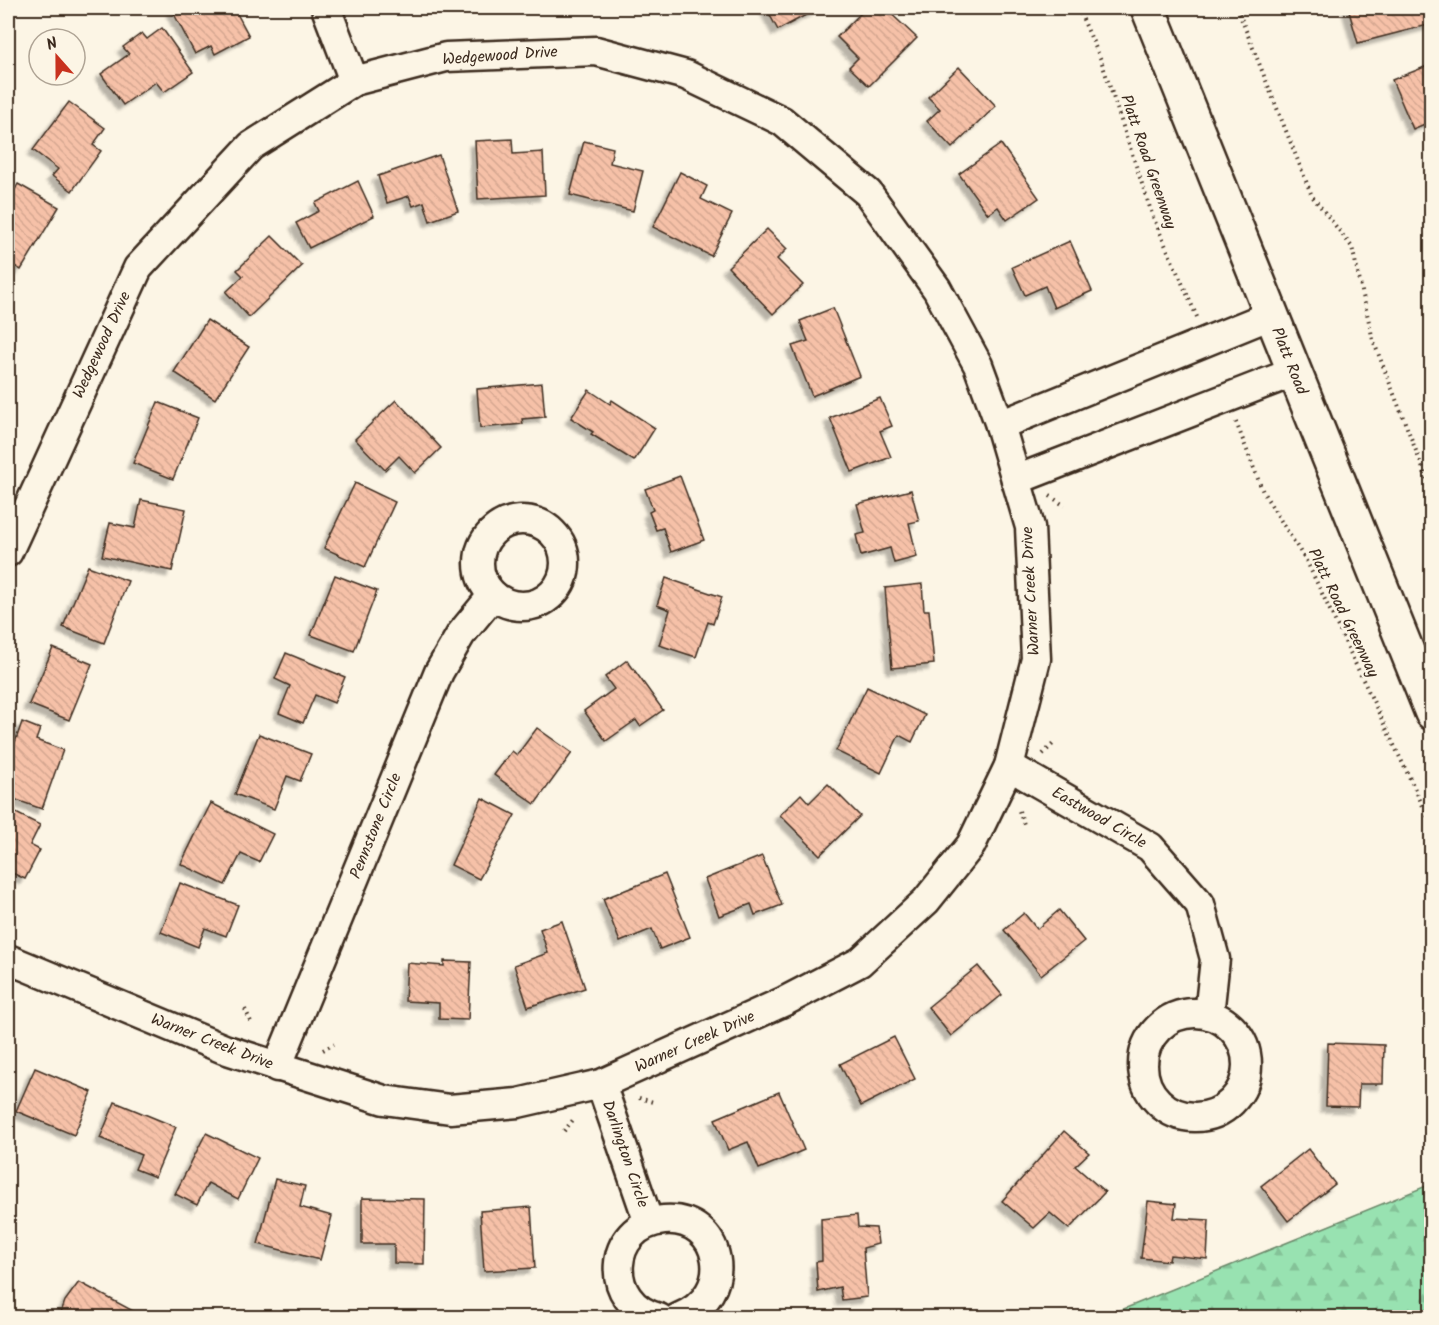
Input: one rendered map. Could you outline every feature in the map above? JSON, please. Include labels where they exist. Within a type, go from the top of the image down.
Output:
[{"type":"main road","name":"Platt Road","points":[[1148,8],[1431,713]]},
{"type":"street","points":[[326,8],[354,81]]},
{"type":"street","name":"Wedgewood Drive","points":[[8,552],[138,268],[251,146],[354,81],[446,57],[596,51],[686,75],[782,121],[868,193],[937,289],[978,365],[1000,425]]},
{"type":"street","points":[[1000,425],[1271,315]]},
{"type":"street","points":[[1016,480],[1294,372]]},
{"type":"street","name":"Warner Creek Drive","points":[[8,960],[224,1049],[277,1067],[384,1100],[450,1109],[518,1102],[601,1084],[785,1001],[860,962],[926,901],[971,845],[1009,766],[1036,659],[1030,527],[1000,425]]},
{"type":"street","name":"Pennstone Circle","points":[[277,1067],[439,672],[461,634],[492,595]]},
{"type":"street","name":"Eastwood Circle","points":[[1009,766],[1150,847],[1200,904],[1215,959],[1209,1015]]},
{"type":"street","name":"Darlington Circle","points":[[601,1084],[649,1223]]},
{"type":"street","name":"Darlington Circle","points":[[658,1317],[647,1315],[634,1306],[624,1294],[618,1278],[618,1261],[624,1245],[634,1232],[649,1223],[665,1220],[682,1222],[697,1230],[709,1242],[716,1256],[717,1272],[714,1287],[705,1301],[693,1312],[678,1317]]},
{"type":"path","name":"Platt Road Greenway","points":[[1078,8],[1101,60],[1153,218],[1199,322]]},
{"type":"path","points":[[1237,8],[1312,196],[1352,247],[1373,340],[1431,492]]},
{"type":"path","name":"Platt Road Greenway","points":[[1235,419],[1263,492],[1308,564],[1431,825]]},
{"type":"path","points":[[1049,496],[1065,506]]},
{"type":"path","points":[[246,1009],[252,1024]]},
{"type":"path","points":[[322,1050],[334,1044]]},
{"type":"path","points":[[635,1097],[653,1102]]},
{"type":"path","points":[[564,1131],[574,1119]]},
{"type":"green space","points":[[1431,1184],[1431,1317],[1104,1317]]},
{"type":"building","points":[[177,8],[234,8],[249,36],[215,54],[211,46],[195,54],[172,10]]},
{"type":"building","points":[[766,8],[819,8],[778,30]]},
{"type":"building","points":[[866,8],[885,8],[917,38],[869,86],[849,67],[858,58],[837,37]]},
{"type":"building","points":[[1348,8],[1432,8],[1432,24],[1358,43]]},
{"type":"building","points":[[162,28],[193,72],[164,92],[156,82],[123,105],[101,74],[129,54],[123,47],[142,33],[147,39]]},
{"type":"building","points":[[1432,64],[1432,121],[1413,129],[1392,80]]},
{"type":"building","points":[[959,67],[996,106],[952,148],[927,121],[940,109],[928,97]]},
{"type":"building","points":[[69,102],[105,128],[93,145],[101,151],[72,191],[52,176],[58,169],[33,150]]},
{"type":"building","points":[[512,139],[513,154],[543,152],[545,195],[478,199],[475,141]]},
{"type":"building","points":[[584,141],[613,148],[610,163],[643,171],[633,211],[570,195]]},
{"type":"building","points":[[1001,144],[1039,198],[1007,220],[998,207],[988,214],[959,174]]},
{"type":"building","points":[[439,155],[458,211],[430,221],[424,202],[413,206],[409,196],[387,203],[378,176]]},
{"type":"building","points":[[680,172],[707,186],[701,199],[732,214],[711,256],[653,227]]},
{"type":"building","points":[[358,181],[374,216],[309,248],[296,223],[319,211],[315,203]]},
{"type":"building","points":[[18,184],[59,207],[21,270],[8,262],[8,202]]},
{"type":"building","points":[[767,229],[787,249],[777,259],[803,285],[773,314],[728,267]]},
{"type":"building","points":[[272,236],[302,266],[249,317],[226,292],[243,276],[237,270]]},
{"type":"building","points":[[1070,241],[1092,291],[1054,308],[1045,286],[1025,295],[1012,267]]},
{"type":"building","points":[[833,308],[860,376],[812,396],[792,346],[808,341],[800,321]]},
{"type":"building","points":[[207,320],[249,347],[215,399],[174,372]]},
{"type":"building","points":[[542,383],[545,417],[522,419],[523,424],[480,428],[477,389]]},
{"type":"building","points":[[589,390],[610,404],[612,400],[655,428],[634,461],[591,434],[593,432],[571,418]]},
{"type":"building","points":[[880,398],[892,426],[880,431],[891,457],[852,472],[830,418]]},
{"type":"building","points":[[396,400],[441,448],[415,473],[399,456],[385,470],[355,439]]},
{"type":"building","points":[[158,402],[198,418],[173,479],[133,463]]},
{"type":"building","points":[[680,476],[704,540],[671,552],[663,528],[656,530],[649,512],[653,510],[645,489]]},
{"type":"building","points":[[355,483],[395,502],[365,567],[324,548]]},
{"type":"building","points":[[911,490],[919,521],[909,523],[917,557],[894,563],[890,548],[861,556],[856,535],[865,533],[857,504]]},
{"type":"building","points":[[141,500],[186,509],[172,571],[102,556],[110,523],[135,528]]},
{"type":"building","points":[[88,566],[128,581],[104,643],[63,627]]},
{"type":"building","points":[[335,575],[377,591],[354,651],[311,635]]},
{"type":"building","points":[[666,578],[722,597],[713,624],[708,622],[696,657],[659,645],[670,610],[657,605]]},
{"type":"building","points":[[922,584],[924,610],[929,610],[934,664],[892,668],[885,588]]},
{"type":"building","points":[[53,648],[92,664],[69,720],[29,704]]},
{"type":"building","points":[[286,653],[345,677],[334,703],[315,695],[303,723],[279,713],[290,686],[275,679]]},
{"type":"building","points":[[627,660],[663,710],[640,726],[636,720],[606,741],[584,711],[614,689],[605,677]]},
{"type":"building","points":[[867,687],[925,715],[912,742],[899,735],[881,773],[836,751]]},
{"type":"building","points":[[22,722],[40,729],[36,740],[63,750],[42,809],[8,797],[8,763]]},
{"type":"building","points":[[537,728],[572,753],[535,804],[494,775],[512,751],[517,755]]},
{"type":"building","points":[[259,734],[311,754],[300,781],[287,776],[274,809],[235,794]]},
{"type":"building","points":[[828,784],[860,816],[820,855],[780,815],[801,794],[809,803]]},
{"type":"building","points":[[482,798],[515,815],[479,879],[451,865]]},
{"type":"building","points":[[211,803],[273,834],[259,862],[241,854],[225,885],[181,864]]},
{"type":"building","points":[[8,809],[40,825],[30,845],[40,850],[25,879],[8,871]]},
{"type":"building","points":[[762,856],[782,905],[755,915],[751,904],[719,916],[705,879]]},
{"type":"building","points":[[665,874],[690,937],[660,949],[652,929],[620,942],[603,899]]},
{"type":"building","points":[[180,883],[238,905],[226,936],[205,928],[198,947],[161,932]]},
{"type":"building","points":[[1059,910],[1084,941],[1041,975],[1004,930],[1024,913],[1037,929]]},
{"type":"building","points":[[562,921],[585,988],[528,1007],[514,965],[548,953],[540,929]]},
{"type":"building","points":[[444,961],[471,962],[468,1020],[439,1019],[439,1003],[405,1001],[407,963],[444,966]]},
{"type":"building","points":[[978,966],[1002,995],[951,1036],[928,1007]]},
{"type":"building","points":[[894,1037],[915,1079],[861,1106],[840,1064]]},
{"type":"building","points":[[1328,1043],[1384,1045],[1383,1084],[1359,1084],[1358,1107],[1326,1106]]},
{"type":"building","points":[[35,1068],[92,1092],[74,1135],[16,1111]]},
{"type":"building","points":[[779,1092],[804,1150],[759,1169],[748,1142],[728,1150],[715,1119]]},
{"type":"building","points":[[115,1102],[176,1127],[155,1177],[135,1169],[141,1155],[100,1138]]},
{"type":"building","points":[[1064,1131],[1089,1153],[1075,1166],[1105,1192],[1069,1229],[1050,1213],[1034,1228],[1002,1201]]},
{"type":"building","points":[[206,1133],[258,1158],[238,1199],[208,1183],[197,1205],[175,1194]]},
{"type":"building","points":[[1308,1149],[1335,1184],[1288,1221],[1261,1186]]},
{"type":"building","points":[[275,1179],[305,1186],[300,1207],[332,1216],[320,1260],[258,1244]]},
{"type":"building","points":[[362,1198],[425,1199],[424,1264],[394,1263],[394,1244],[362,1244]]},
{"type":"building","points":[[1148,1201],[1176,1204],[1174,1218],[1209,1220],[1207,1259],[1170,1255],[1169,1261],[1141,1258]]},
{"type":"building","points":[[531,1207],[535,1268],[484,1271],[480,1211]]},
{"type":"building","points":[[857,1215],[858,1227],[876,1228],[878,1244],[863,1248],[867,1297],[842,1300],[840,1287],[818,1292],[816,1262],[822,1261],[821,1219]]},
{"type":"building","points":[[79,1282],[135,1312],[132,1318],[59,1318],[65,1301]]}]
